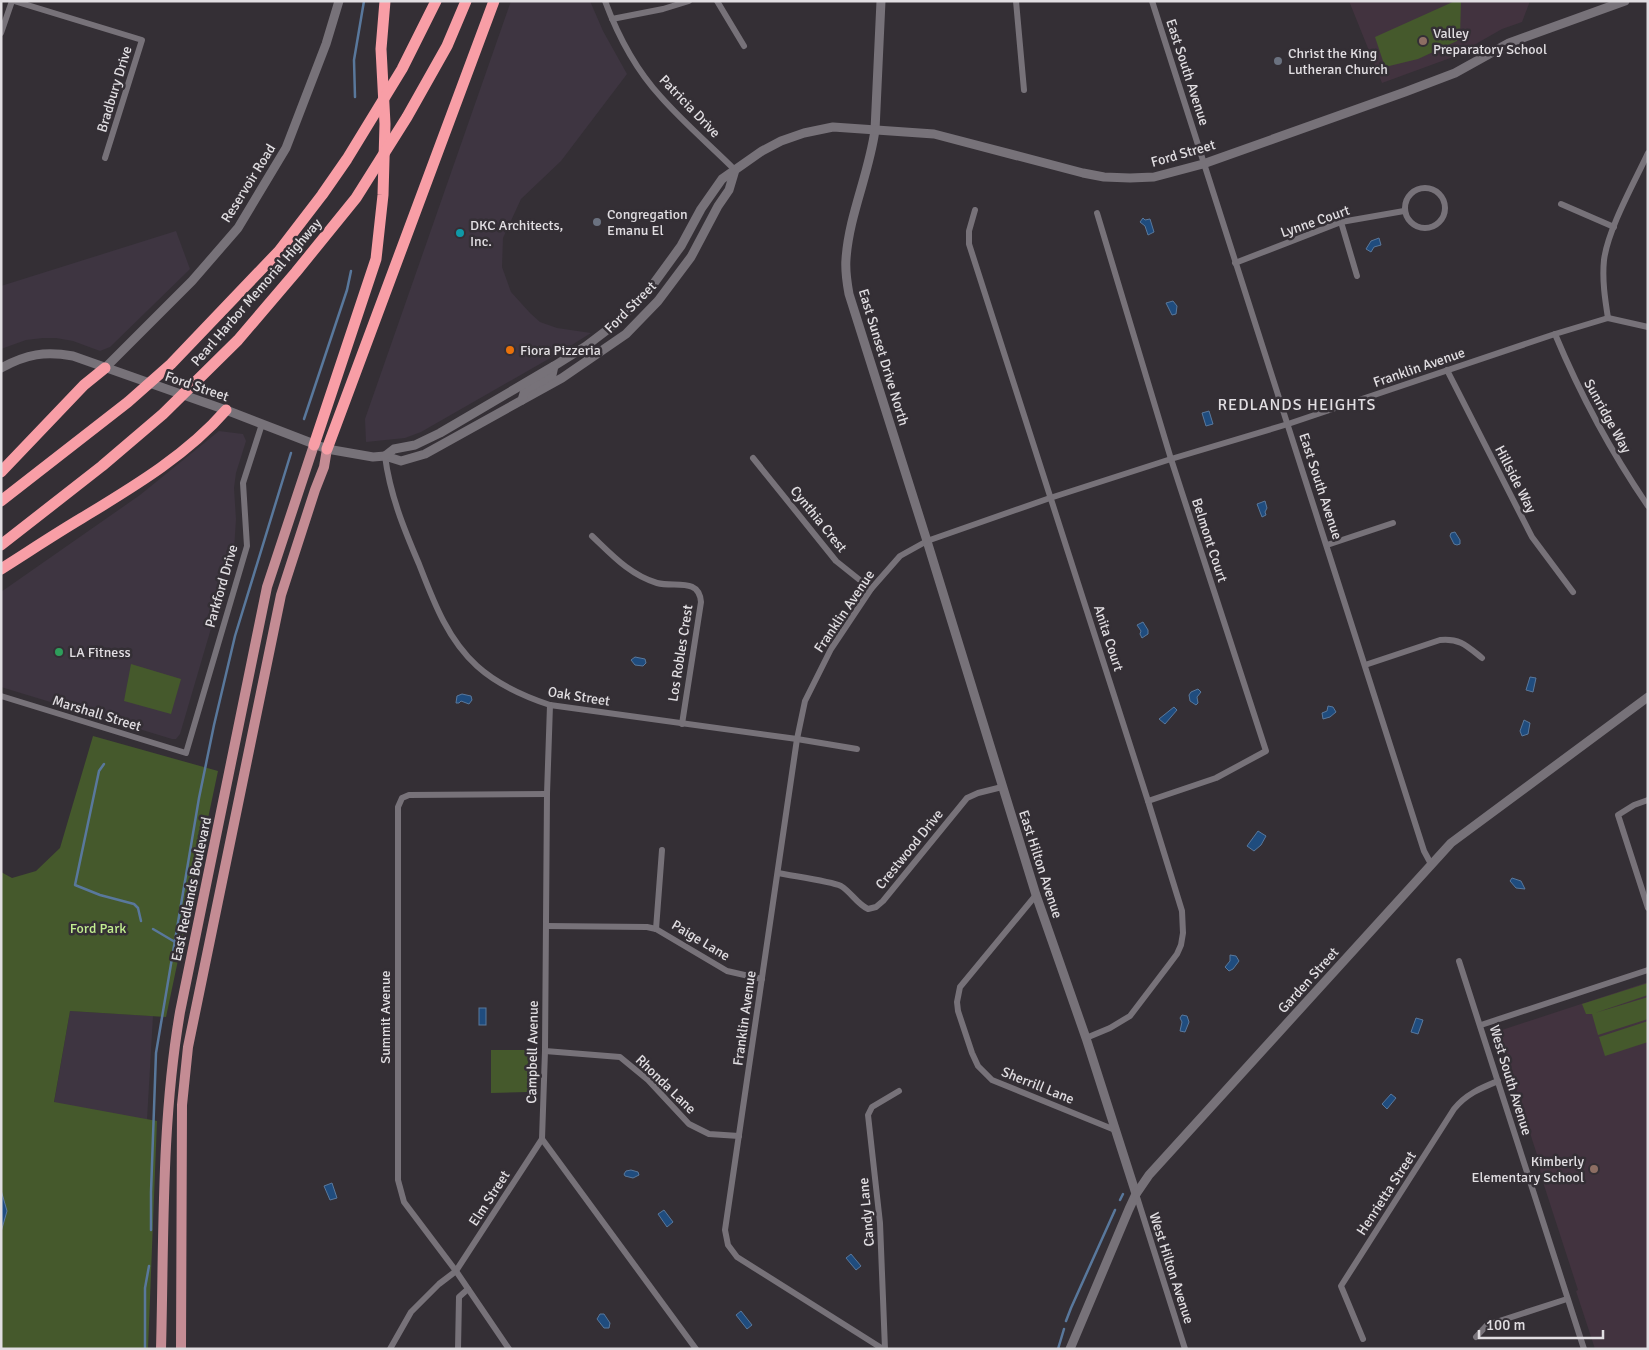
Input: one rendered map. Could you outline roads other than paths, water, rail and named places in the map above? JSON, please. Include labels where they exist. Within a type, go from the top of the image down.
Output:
[{"type":"highway","points":[[314,445],[376,259],[383,195],[385,124],[381,49],[385,1]]},
{"type":"highway","name":"Pearl Harbor Memorial Highway","points":[[1,501],[128,402],[171,364],[279,251],[347,159],[402,69],[436,1]]},
{"type":"highway","name":"Pearl Harbor Memorial Highway","points":[[1,545],[102,466],[163,414],[238,340],[356,198],[407,117],[447,46],[466,1]]},
{"type":"highway","points":[[327,449],[494,1]]},
{"type":"highway","points":[[1,472],[84,385],[105,368]]},
{"type":"highway","points":[[1,569],[138,483],[177,455],[226,410]]},
{"type":"main road","name":"East Redlands Boulevard","points":[[161,1349],[168,1114],[172,1057],[267,587],[314,445]]},
{"type":"main road","name":"East Redlands Boulevard","points":[[181,1349],[182,1105],[188,1047],[282,595],[324,467],[327,449]]},
{"type":"street","points":[[1,33],[13,1]]},
{"type":"street","name":"Bradbury Drive","points":[[13,1],[142,40],[105,158]]},
{"type":"street","name":"Reservoir Road","points":[[105,368],[192,280],[238,228],[286,148],[326,44],[339,1]]},
{"type":"street","name":"Patricia Drive","points":[[605,1],[612,19],[639,68],[661,97],[735,170]]},
{"type":"street","points":[[612,19],[663,9],[689,1]]},
{"type":"street","points":[[717,1],[744,46]]},
{"type":"street","name":"East Sunset Drive North","points":[[881,1],[875,130],[872,149],[848,240],[846,275],[849,294],[927,540]]},
{"type":"street","points":[[1016,1],[1024,90]]},
{"type":"street","name":"East South Avenue","points":[[1152,1],[1424,851],[1432,864]]},
{"type":"street","name":"Ford Street","points":[[385,456],[394,450],[415,445],[440,433],[554,366],[616,324],[649,290],[681,246],[701,209],[722,179],[762,151],[781,141],[804,133],[833,127],[934,134],[1083,173],[1104,177],[1154,177],[1204,164],[1405,92],[1455,73],[1509,43],[1625,1]]},
{"type":"street","points":[[1608,318],[1603,285],[1604,259],[1614,227],[1648,153]]},
{"type":"street","name":"Ford Street","points":[[1,368],[35,354],[55,353],[73,356],[226,410],[314,445],[373,457],[385,456],[401,461],[425,454],[562,378],[626,334],[658,300],[691,257],[718,206],[729,190],[735,170]]},
{"type":"street","points":[[1423,187],[1428,187],[1437,192],[1444,200],[1443,218],[1439,223],[1428,228],[1410,223],[1404,211],[1405,202],[1410,193],[1423,187]]},
{"type":"street","points":[[1561,204],[1614,227]]},
{"type":"street","name":"Anita Court","points":[[975,210],[969,231],[969,244],[1182,911],[1183,933],[1177,954],[1130,1016],[1110,1028],[1086,1038]]},
{"type":"street","name":"Lynne Court","points":[[1235,263],[1341,222],[1404,211]]},
{"type":"street","name":"Belmont Court","points":[[1097,213],[1171,459],[1266,751],[1216,778],[1148,801]]},
{"type":"street","points":[[1341,222],[1357,276]]},
{"type":"street","name":"Franklin Avenue","points":[[884,1349],[736,1257],[728,1246],[725,1230],[797,739],[805,700],[831,649],[871,589],[900,556],[927,540],[1050,498],[1288,424],[1608,318],[1648,327]]},
{"type":"street","name":"Sunridge Way","points":[[1555,334],[1575,381],[1615,455],[1648,506]]},
{"type":"street","points":[[522,400],[525,390],[552,375],[554,366]]},
{"type":"street","name":"Hillside Way","points":[[1447,370],[1532,537],[1573,592]]},
{"type":"street","name":"Parkford Drive","points":[[186,753],[247,546],[243,483],[262,424]]},
{"type":"street","name":"Oak Street","points":[[385,456],[390,487],[397,512],[443,621],[457,644],[476,665],[500,684],[512,691],[550,705],[857,749]]},
{"type":"street","name":"Cynthia Crest","points":[[753,458],[836,561],[871,589]]},
{"type":"street","points":[[1327,545],[1393,523]]},
{"type":"street","name":"Los Robles Crest","points":[[592,536],[635,574],[659,584],[696,588],[700,594],[701,602],[682,724]]},
{"type":"street","name":"East Hilton Avenue","points":[[927,540],[1036,895],[1086,1038],[1136,1194]]},
{"type":"street","points":[[1365,665],[1440,640],[1451,639],[1460,642],[1482,658]]},
{"type":"street","name":"Marshall Street","points":[[1,696],[186,753]]},
{"type":"street","name":"Garden Street","points":[[1070,1349],[1136,1194],[1149,1175],[1432,864],[1462,834],[1648,697]]},
{"type":"street","name":"Campbell Avenue","points":[[542,1139],[550,705]]},
{"type":"street","name":"Crestwood Drive","points":[[778,873],[839,886],[852,895],[862,906],[868,909],[876,906],[883,901],[966,798],[1002,787]]},
{"type":"street","name":"Summit Avenue","points":[[509,1349],[456,1271],[404,1202],[398,1180],[398,807],[402,798],[409,795],[547,794]]},
{"type":"street","points":[[1648,800],[1634,805],[1618,815],[1648,908]]},
{"type":"street","name":"Paige Lane","points":[[656,929],[662,850]]},
{"type":"street","name":"Sherrill Lane","points":[[1036,895],[960,987],[956,1002],[972,1053],[978,1066],[992,1080],[1115,1130]]},
{"type":"street","name":"Paige Lane","points":[[546,926],[648,927],[656,929],[726,971],[762,979]]},
{"type":"street","name":"West South Avenue","points":[[1459,961],[1481,1024],[1584,1349]]},
{"type":"street","points":[[1481,1024],[1648,970]]},
{"type":"street","name":"Rhonda Lane","points":[[545,1051],[620,1057],[648,1080],[689,1124],[709,1134],[739,1136]]},
{"type":"street","name":"Henrietta Street","points":[[1363,1339],[1340,1286],[1460,1102],[1472,1092],[1498,1081]]},
{"type":"street","name":"Candy Lane","points":[[884,1349],[880,1223],[868,1115],[872,1107],[899,1091]]},
{"type":"street","points":[[542,1139],[696,1349]]},
{"type":"street","name":"Elm Street","points":[[390,1349],[411,1312],[439,1284],[456,1271],[542,1139]]},
{"type":"street","name":"West Hilton Avenue","points":[[1136,1194],[1185,1349]]},
{"type":"street","points":[[458,1349],[459,1297],[468,1289]]},
{"type":"street","points":[[1476,1337],[1487,1325],[1567,1299]]},
{"type":"water","points":[[1143,218],[1145,220],[1150,219],[1154,232],[1148,235],[1145,226],[1140,222]]},
{"type":"water","points":[[1379,238],[1381,245],[1374,247],[1371,252],[1366,249],[1371,241]]},
{"type":"water","points":[[1173,301],[1177,306],[1176,314],[1172,315],[1166,303]]},
{"type":"water","points":[[1209,411],[1213,424],[1206,426],[1202,413]]},
{"type":"water","points":[[1265,501],[1266,515],[1262,517],[1257,504]]},
{"type":"water","points":[[1455,532],[1460,540],[1460,544],[1457,545],[1454,544],[1450,536],[1451,533]]},
{"type":"water","points":[[1143,622],[1148,630],[1148,634],[1142,638],[1141,631],[1137,625]]},
{"type":"water","points":[[635,657],[645,659],[646,663],[643,666],[635,665],[631,660]]},
{"type":"water","points":[[1530,677],[1536,678],[1533,692],[1526,690]]},
{"type":"water","points":[[1198,689],[1201,692],[1197,697],[1198,703],[1196,705],[1190,701],[1189,695]]},
{"type":"water","points":[[462,694],[471,696],[472,700],[469,704],[461,701],[456,703],[457,696]]},
{"type":"water","points":[[1328,706],[1333,707],[1336,712],[1330,717],[1323,719],[1322,713],[1327,711]]},
{"type":"water","points":[[1174,707],[1177,710],[1165,724],[1159,719]]},
{"type":"water","points":[[1524,720],[1530,723],[1528,734],[1522,736],[1520,731]]},
{"type":"water","points":[[1258,831],[1266,836],[1261,845],[1254,851],[1247,846]]},
{"type":"water","points":[[1512,878],[1521,881],[1525,889],[1516,888],[1510,881]]},
{"type":"water","points":[[1230,955],[1236,956],[1239,961],[1229,971],[1225,967],[1230,961]]},
{"type":"water","points":[[479,1008],[486,1008],[486,1025],[479,1025]]},
{"type":"water","points":[[1182,1015],[1187,1016],[1189,1022],[1185,1032],[1180,1031],[1182,1022],[1180,1018]]},
{"type":"water","points":[[1416,1018],[1423,1020],[1418,1034],[1411,1032]]},
{"type":"water","points":[[1391,1094],[1396,1098],[1387,1109],[1382,1104]]},
{"type":"water","points":[[626,1171],[638,1172],[639,1175],[633,1178],[625,1176]]},
{"type":"water","points":[[332,1183],[337,1198],[330,1200],[324,1186]]},
{"type":"water","points":[[1,1190],[7,1211],[1,1232]]},
{"type":"water","points":[[664,1210],[673,1222],[667,1227],[658,1214]]},
{"type":"water","points":[[851,1254],[861,1266],[856,1270],[846,1258]]},
{"type":"water","points":[[741,1311],[752,1325],[747,1329],[736,1315]]},
{"type":"water","points":[[600,1314],[604,1314],[610,1323],[609,1328],[604,1328],[597,1319]]},
{"type":"waterway","points":[[355,97],[354,60],[364,1]]},
{"type":"waterway","points":[[304,419],[347,290],[351,271]]},
{"type":"waterway","points":[[151,1230],[156,1053],[199,798],[235,636],[291,453]]},
{"type":"waterway","points":[[104,764],[99,771],[75,885],[100,895],[134,904],[138,908],[141,921]]},
{"type":"waterway","points":[[153,929],[175,942]]},
{"type":"waterway","points":[[1120,1200],[1123,1194]]},
{"type":"waterway","points":[[1066,1321],[1115,1210]]},
{"type":"waterway","points":[[145,1349],[145,1288],[149,1266]]},
{"type":"waterway","points":[[1058,1349],[1064,1329]]},
{"type":"place","name":"Valley Preparatory School","points":[[1423,41]]},
{"type":"place","name":"Christ the King Lutheran Church","points":[[1278,61]]},
{"type":"place","name":"Congregation Emanu El","points":[[597,222]]},
{"type":"place","name":"DKC Architects, Inc.","points":[[460,233]]},
{"type":"place","name":"Fiora Pizzeria","points":[[510,350]]},
{"type":"place","name":"LA Fitness","points":[[59,652]]},
{"type":"place","name":"Kimberly Elementary School","points":[[1594,1169]]},
{"type":"district","name":"REDLANDS HEIGHTS","points":[[1297,404]]},
{"type":"park label","name":"Ford Park","points":[[98,928]]}]
